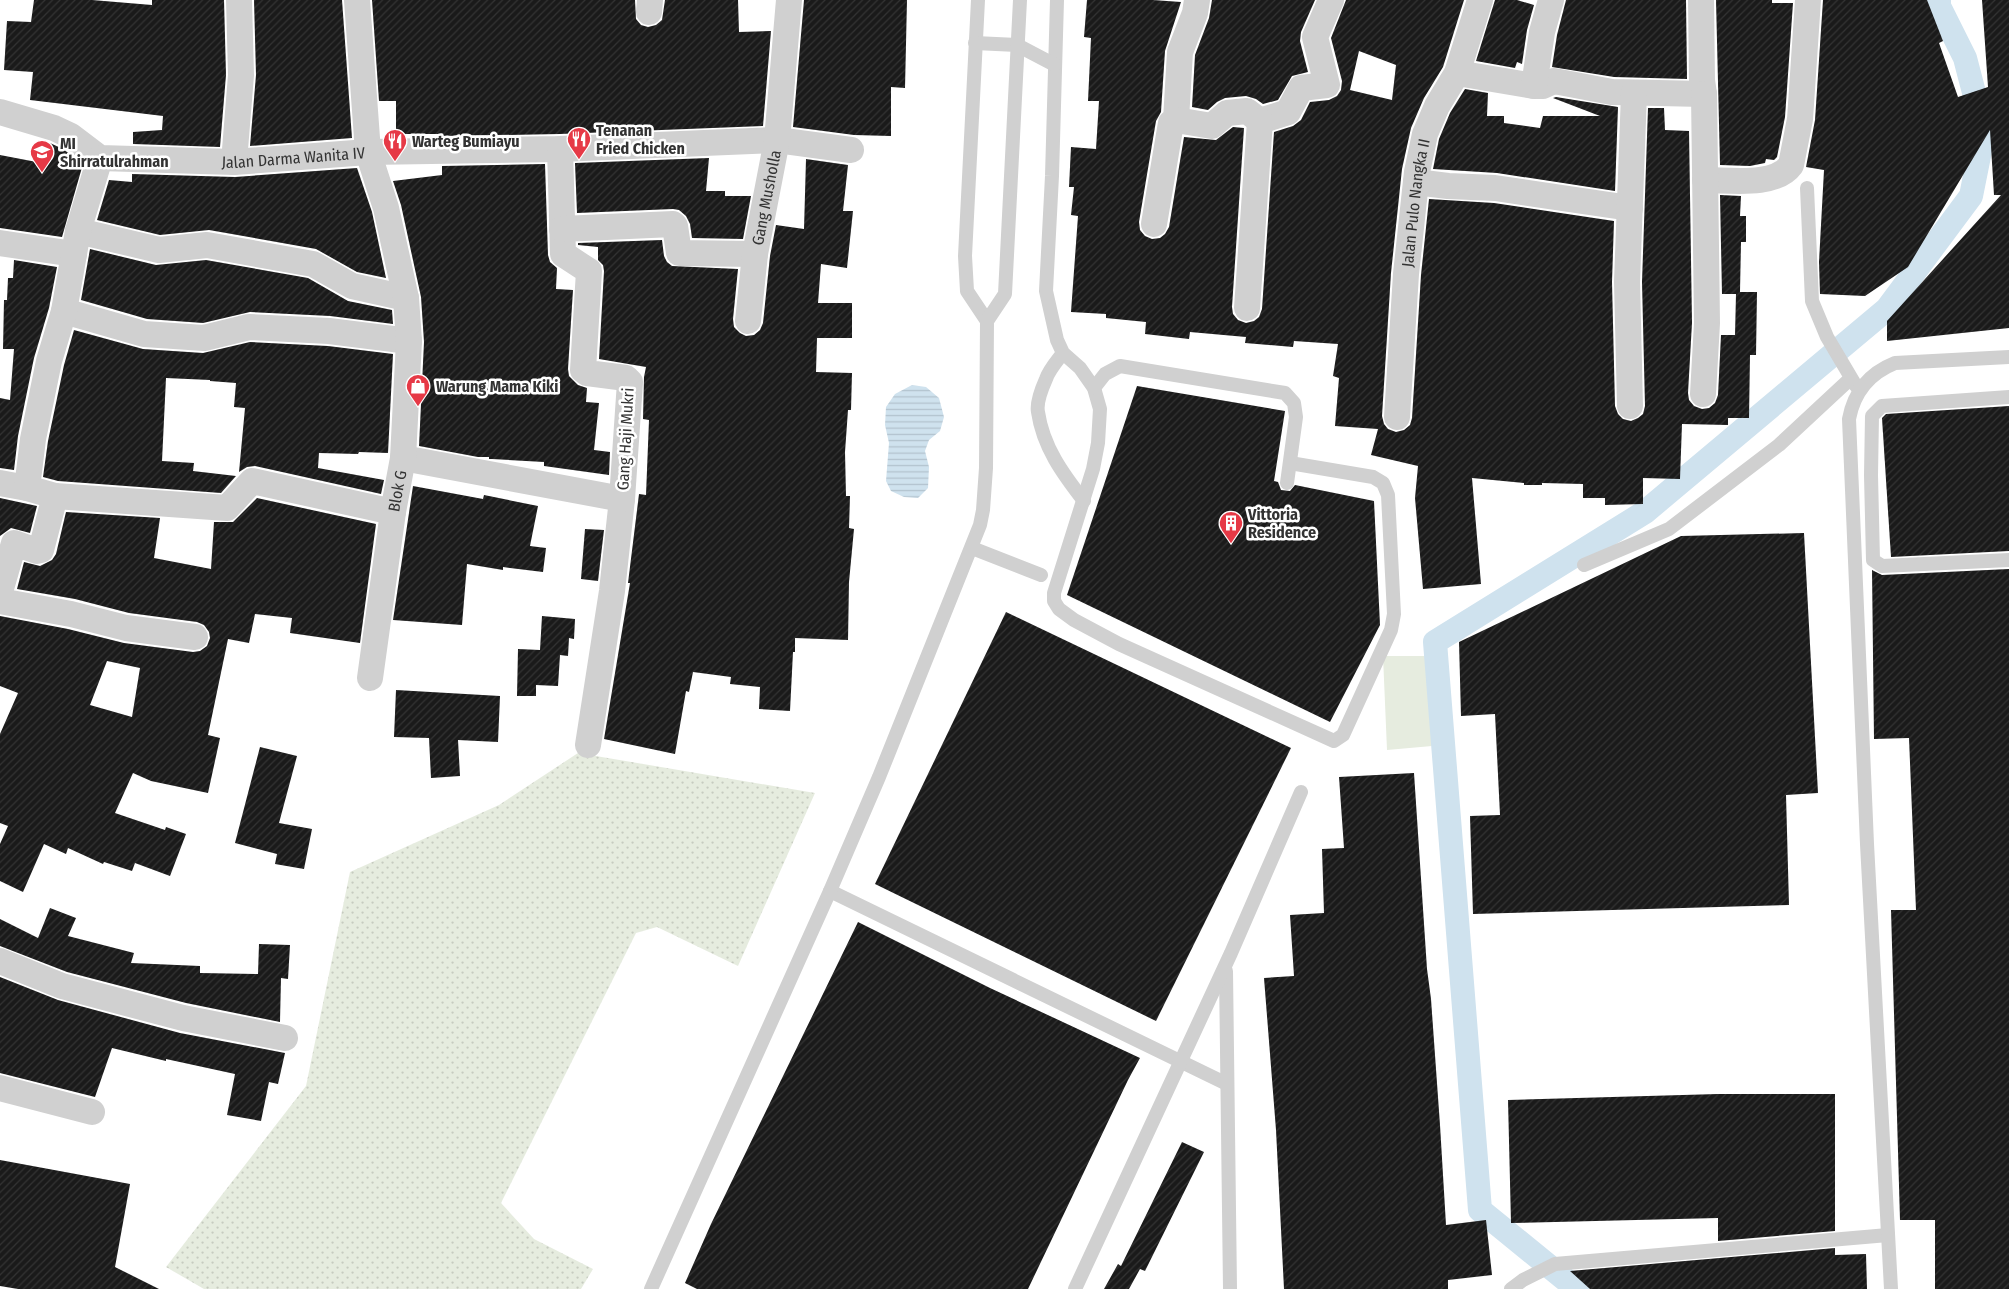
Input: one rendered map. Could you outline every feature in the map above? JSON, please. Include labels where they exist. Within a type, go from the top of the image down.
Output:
[{"type":"street","points":[[234,162],[241,75],[239,0]]},
{"type":"street","name":"Blok G","points":[[55,496],[227,508],[252,481],[393,512],[403,458],[409,341],[406,298],[386,208],[368,152],[357,0]]},
{"type":"street","points":[[777,140],[789,0]]},
{"type":"street","points":[[1176,120],[1180,52],[1196,13],[1198,0]]},
{"type":"street","points":[[1260,121],[1288,112],[1301,88],[1327,84],[1315,37],[1331,0]]},
{"type":"street","name":"Jalan Pulo Nangka II","points":[[1397,417],[1406,274],[1416,182],[1426,134],[1437,106],[1456,73],[1480,0]]},
{"type":"street","points":[[1534,86],[1542,32],[1551,0]]},
{"type":"street","points":[[1701,0],[1702,80],[1704,94],[1706,323],[1703,394]]},
{"type":"street","points":[[1705,180],[1748,181],[1774,177],[1787,170],[1791,165],[1800,119],[1808,0]]},
{"type":"street","points":[[1456,73],[1534,86],[1543,86],[1554,81],[1612,92],[1704,94]]},
{"type":"street","points":[[1630,406],[1627,282],[1634,93]]},
{"type":"street","points":[[1154,224],[1171,123],[1176,120],[1212,126],[1226,113],[1247,111],[1260,121]]},
{"type":"street","points":[[0,112],[54,128],[71,136],[100,158],[76,242],[64,311],[49,361],[33,439],[27,488]]},
{"type":"street","points":[[1247,308],[1260,121]]},
{"type":"street","name":"Jalan Darma Wanita IV","points":[[100,158],[234,162],[368,152],[560,148],[777,140],[851,150]]},
{"type":"street","name":"Gang Musholla","points":[[748,320],[754,254],[777,140]]},
{"type":"street","name":"Gang Haji Mukri","points":[[403,458],[622,499],[630,382],[626,378],[587,373],[583,370],[589,271],[563,254],[560,148]]},
{"type":"street","points":[[1416,182],[1448,186],[1494,188],[1630,208]]},
{"type":"street","name":"Gang Musholla","points":[[562,229],[672,224],[675,226],[679,253],[754,254]]},
{"type":"street","points":[[0,243],[76,242],[159,250],[208,246],[313,264],[352,286],[406,298]]},
{"type":"street","points":[[64,311],[144,334],[204,338],[249,327],[329,331],[409,341]]},
{"type":"street","points":[[0,483],[55,496],[41,550],[37,551],[14,544],[0,592]]},
{"type":"street","points":[[588,745],[612,591],[622,499]]},
{"type":"street","points":[[370,678],[393,512]]},
{"type":"street","points":[[0,601],[71,614],[126,628],[195,637]]},
{"type":"street","points":[[0,961],[71,989],[182,1018],[284,1038]]},
{"type":"street","points":[[0,1088],[92,1112]]},
{"type":"lane","points":[[978,0],[965,256],[967,291],[987,320]]},
{"type":"lane","points":[[651,1289],[830,891],[879,777],[972,548],[984,510],[987,320],[1004,294],[1020,0]]},
{"type":"lane","points":[[1057,0],[1052,176],[1046,291],[1057,340],[1063,353],[1080,368],[1094,388],[1100,409],[1098,443],[1084,501],[1054,593],[1054,600],[1059,609],[1074,620],[1119,644],[1192,672],[1334,741],[1343,735],[1391,630],[1394,614],[1388,495],[1382,483],[1373,477],[1290,463]]},
{"type":"lane","points":[[975,43],[1017,46],[1055,65]]},
{"type":"lane","points":[[1807,188],[1812,301],[1827,337],[1859,391]]},
{"type":"lane","points":[[1063,353],[1046,377],[1038,411],[1048,447],[1061,472],[1084,501]]},
{"type":"lane","points":[[1891,1289],[1867,844],[1849,419],[1852,404],[1859,391],[1880,369],[1895,363],[2009,357]]},
{"type":"lane","points":[[1094,388],[1105,374],[1120,366],[1285,393],[1294,403],[1296,418],[1287,483]]},
{"type":"lane","points":[[1584,565],[1669,528],[1779,445],[1847,373]]},
{"type":"lane","points":[[2009,397],[1882,406],[1872,416],[1871,475],[1873,560],[1882,566],[2009,560]]},
{"type":"lane","points":[[972,548],[1041,575]]},
{"type":"lane","points":[[1075,1289],[1226,966],[1301,792]]},
{"type":"lane","points":[[830,891],[1227,1084]]},
{"type":"lane","points":[[1226,966],[1230,1289]]},
{"type":"lane","points":[[1511,1289],[1530,1282],[1555,1264],[1888,1235]]},
{"type":"shaded area","points":[[1383,656],[1427,656],[1432,746],[1387,750]]},
{"type":"shaded area","points":[[578,753],[815,793],[738,966],[657,927],[636,933],[501,1203],[534,1239],[593,1269],[581,1289],[204,1289],[166,1267],[306,1086],[350,872],[499,805]]},
{"type":"water","points":[[912,385],[926,387],[939,398],[944,417],[940,431],[929,440],[925,451],[929,467],[928,488],[918,498],[904,497],[891,491],[886,481],[889,443],[885,425],[886,407],[895,394]]},
{"type":"building","points":[[34,0],[92,0],[152,5],[152,0],[224,0],[226,75],[220,147],[133,144],[133,132],[162,130],[163,116],[30,100],[33,72],[4,70],[7,21],[31,22]]},
{"type":"building","points":[[254,0],[342,0],[352,138],[250,146],[256,75]]},
{"type":"building","points":[[372,0],[635,0],[636,19],[641,25],[648,27],[656,25],[662,20],[665,0],[738,0],[739,32],[771,31],[763,126],[560,134],[442,136],[442,134],[396,134],[396,101],[379,101]]},
{"type":"building","points":[[804,0],[907,0],[905,88],[891,87],[891,136],[854,135],[793,127]]},
{"type":"building","points":[[1087,0],[1181,2],[1165,51],[1161,112],[1156,121],[1139,222],[1140,230],[1145,236],[1152,239],[1160,238],[1169,227],[1184,137],[1216,140],[1233,127],[1244,128],[1232,307],[1233,314],[1238,320],[1246,323],[1254,321],[1259,317],[1262,309],[1274,132],[1293,126],[1301,120],[1310,102],[1329,100],[1337,96],[1341,90],[1342,81],[1331,38],[1346,0],[1464,0],[1443,67],[1424,98],[1411,128],[1402,169],[1391,273],[1382,416],[1384,424],[1388,429],[1396,432],[1404,430],[1410,425],[1412,418],[1421,275],[1429,199],[1494,203],[1614,221],[1612,282],[1615,406],[1618,414],[1623,419],[1631,421],[1643,414],[1645,406],[1642,282],[1648,108],[1664,108],[1665,130],[1689,131],[1692,323],[1689,400],[1694,406],[1702,409],[1709,408],[1715,403],[1718,395],[1721,335],[1735,335],[1736,294],[1722,294],[1720,195],[1741,196],[1740,216],[1746,216],[1746,242],[1741,242],[1740,292],[1757,292],[1756,355],[1750,355],[1749,418],[1728,418],[1728,425],[1682,424],[1680,479],[1643,478],[1643,504],[1605,505],[1605,498],[1583,498],[1583,484],[1542,483],[1542,485],[1524,485],[1524,483],[1472,478],[1481,584],[1423,589],[1415,498],[1418,466],[1371,455],[1378,429],[1335,426],[1339,378],[1333,376],[1338,344],[1294,341],[1293,347],[1245,343],[1246,337],[1190,332],[1189,339],[1145,334],[1146,322],[1106,318],[1106,314],[1071,312],[1078,216],[1071,215],[1074,187],[1069,187],[1071,147],[1096,149],[1099,101],[1088,101],[1091,38],[1084,37]],"holes":[[[1359,51],[1396,65],[1392,100],[1350,90]]]},
{"type":"building","points":[[1212,0],[1315,0],[1301,32],[1300,41],[1308,72],[1292,76],[1278,100],[1263,104],[1256,99],[1246,96],[1225,98],[1208,110],[1192,107],[1195,55],[1209,18]]},
{"type":"building","points":[[1495,0],[1517,0],[1534,5],[1527,30],[1522,64],[1517,62],[1515,68],[1476,61]]},
{"type":"building","points":[[1566,0],[1686,0],[1687,79],[1614,77],[1552,67],[1557,35]]},
{"type":"building","points":[[1716,0],[1772,0],[1772,3],[1793,3],[1785,117],[1777,157],[1774,160],[1766,159],[1765,163],[1750,166],[1720,165]]},
{"type":"building","points":[[1823,0],[1927,0],[1943,41],[1939,43],[1958,97],[1988,87],[1982,0],[2009,0],[2009,328],[1887,341],[1887,321],[2001,195],[1994,195],[1990,130],[1908,267],[1865,296],[1820,294],[1819,262],[1824,170],[1806,167],[1815,120]]},
{"type":"building","points":[[1465,89],[1488,93],[1487,116],[1504,116],[1504,123],[1540,128],[1543,116],[1600,116],[1553,98],[1556,97],[1618,107],[1615,191],[1497,173],[1433,169],[1439,139],[1450,113]]},
{"type":"building","points":[[50,143],[63,149],[83,164],[62,237],[0,228],[0,155],[47,164]]},
{"type":"building","points":[[709,158],[706,191],[725,191],[725,196],[751,196],[743,239],[692,238],[690,224],[686,216],[679,210],[673,209],[577,213],[575,163]]},
{"type":"building","points":[[806,159],[848,165],[843,211],[853,211],[847,268],[821,264],[818,303],[852,303],[852,338],[817,338],[816,372],[852,373],[851,410],[848,410],[845,452],[846,496],[850,496],[849,528],[854,529],[849,582],[848,640],[795,638],[790,711],[759,709],[760,687],[730,684],[731,677],[693,672],[689,692],[686,691],[675,754],[604,739],[630,583],[628,583],[639,494],[646,495],[649,420],[643,419],[646,367],[599,359],[603,265],[598,260],[598,247],[578,245],[578,243],[662,240],[664,256],[672,266],[738,269],[733,319],[734,327],[746,336],[754,335],[760,330],[763,323],[770,256],[776,225],[804,229]]},
{"type":"building","points":[[545,164],[548,255],[550,262],[557,268],[556,289],[573,290],[569,376],[578,385],[587,388],[586,402],[599,403],[594,450],[610,452],[609,475],[544,466],[544,462],[489,459],[489,457],[478,457],[419,446],[424,342],[421,297],[401,205],[393,181],[442,175],[442,166]]},
{"type":"building","points":[[357,168],[372,212],[386,278],[357,272],[316,249],[209,230],[160,235],[97,220],[109,180],[132,182],[132,174],[235,177]]},
{"type":"building","points":[[90,249],[156,265],[206,260],[308,278],[348,301],[392,310],[393,324],[330,316],[250,312],[203,323],[147,319],[81,300]]},
{"type":"building","points":[[14,260],[57,267],[49,308],[34,358],[18,436],[14,470],[0,468],[0,398],[10,400],[14,349],[3,349],[4,300],[7,300],[8,278],[13,278]]},
{"type":"building","points":[[74,330],[143,349],[203,353],[250,342],[328,346],[393,354],[388,453],[319,453],[318,468],[384,480],[381,494],[255,466],[247,467],[239,472],[245,408],[234,407],[236,383],[210,380],[166,378],[162,461],[194,463],[193,471],[236,476],[221,493],[58,481],[43,477],[48,441],[64,365]]},
{"type":"building","name":"Vittoria Residence","points":[[1137,386],[1285,411],[1274,481],[1278,482],[1281,490],[1290,491],[1295,485],[1374,501],[1380,625],[1330,722],[1067,595]]},
{"type":"building","points":[[2009,406],[2009,551],[1891,557],[1882,418],[1886,414]]},
{"type":"building","points":[[413,486],[483,499],[484,495],[538,506],[530,546],[546,548],[543,572],[503,567],[503,570],[467,564],[462,625],[393,620]]},
{"type":"building","points":[[0,498],[37,506],[30,533],[11,528],[0,536]]},
{"type":"building","points":[[257,498],[376,524],[360,643],[290,633],[292,618],[255,614],[249,643],[228,639],[208,735],[220,738],[208,793],[151,781],[133,773],[115,813],[165,830],[166,827],[186,834],[170,876],[135,863],[132,871],[104,862],[103,864],[68,848],[66,854],[44,844],[23,892],[0,881],[0,844],[8,826],[0,823],[0,734],[18,693],[0,686],[0,616],[68,629],[124,643],[193,652],[200,651],[207,646],[210,638],[209,632],[204,625],[197,622],[129,613],[75,599],[17,589],[24,562],[40,566],[52,560],[56,554],[66,512],[160,518],[154,558],[211,569],[214,522],[233,522]],"holes":[[[107,661],[140,668],[132,717],[90,705]]]},
{"type":"building","points":[[585,529],[604,530],[598,581],[581,579]]},
{"type":"building","points":[[1804,533],[1818,793],[1786,795],[1789,905],[1473,914],[1470,816],[1500,815],[1495,714],[1461,716],[1459,642],[1681,536]]},
{"type":"building","points":[[2009,569],[2009,1289],[1935,1289],[1935,1220],[1900,1220],[1891,910],[1916,910],[1909,738],[1874,739],[1872,570],[1882,575]]},
{"type":"building","points":[[1006,612],[1291,748],[1156,1021],[875,884]]},
{"type":"building","points":[[542,616],[575,619],[574,639],[569,638],[568,656],[560,655],[558,686],[536,685],[536,696],[517,696],[518,649],[540,650]]},
{"type":"building","points":[[396,690],[500,696],[498,742],[458,740],[460,776],[431,778],[429,738],[394,737]]},
{"type":"building","points":[[260,747],[297,756],[279,823],[312,829],[304,869],[275,864],[277,854],[235,843]]},
{"type":"building","points":[[1414,773],[1446,1225],[1486,1220],[1492,1275],[1448,1280],[1448,1289],[1284,1289],[1276,1130],[1264,978],[1294,976],[1290,915],[1324,913],[1322,849],[1344,848],[1339,777]]},
{"type":"building","points":[[50,908],[76,918],[68,936],[134,953],[131,963],[200,966],[200,973],[258,974],[259,944],[290,945],[288,979],[281,978],[280,1022],[186,1003],[67,972],[0,946],[0,919],[38,938]]},
{"type":"building","points":[[858,922],[990,988],[1140,1058],[1028,1289],[697,1289],[685,1283],[711,1224]]},
{"type":"building","points":[[0,977],[58,1000],[180,1033],[285,1053],[278,1084],[269,1082],[261,1121],[227,1115],[235,1074],[166,1059],[166,1061],[112,1048],[95,1097],[0,1073]]},
{"type":"building","points":[[1718,1094],[1835,1094],[1835,1231],[1718,1241],[1718,1218],[1511,1223],[1508,1100]]},
{"type":"building","points":[[1182,1142],[1204,1152],[1145,1271],[1140,1269],[1129,1289],[1104,1289],[1118,1264],[1121,1266]]},
{"type":"building","points":[[0,1160],[130,1184],[115,1267],[159,1289],[18,1289],[0,1286]]},
{"type":"building","points":[[1835,1248],[1835,1255],[1866,1254],[1867,1289],[1590,1289],[1570,1271]]},
{"type":"waterway","points":[[1577,1289],[1480,1210],[1435,642],[1645,512],[1887,309],[1971,196],[1984,131],[1965,58],[1939,6],[1939,0]]},
{"type":"place","name":"Tenanan Fried Chicken","points":[[579,160]]},
{"type":"place","name":"Warteg Bumiayu","points":[[395,162]]},
{"type":"place","name":"MI Shirratulrahman","points":[[42,173]]},
{"type":"place","name":"Warung Mama Kiki","points":[[418,407]]},
{"type":"place","name":"Vittoria Residence","points":[[1231,544]]}]
